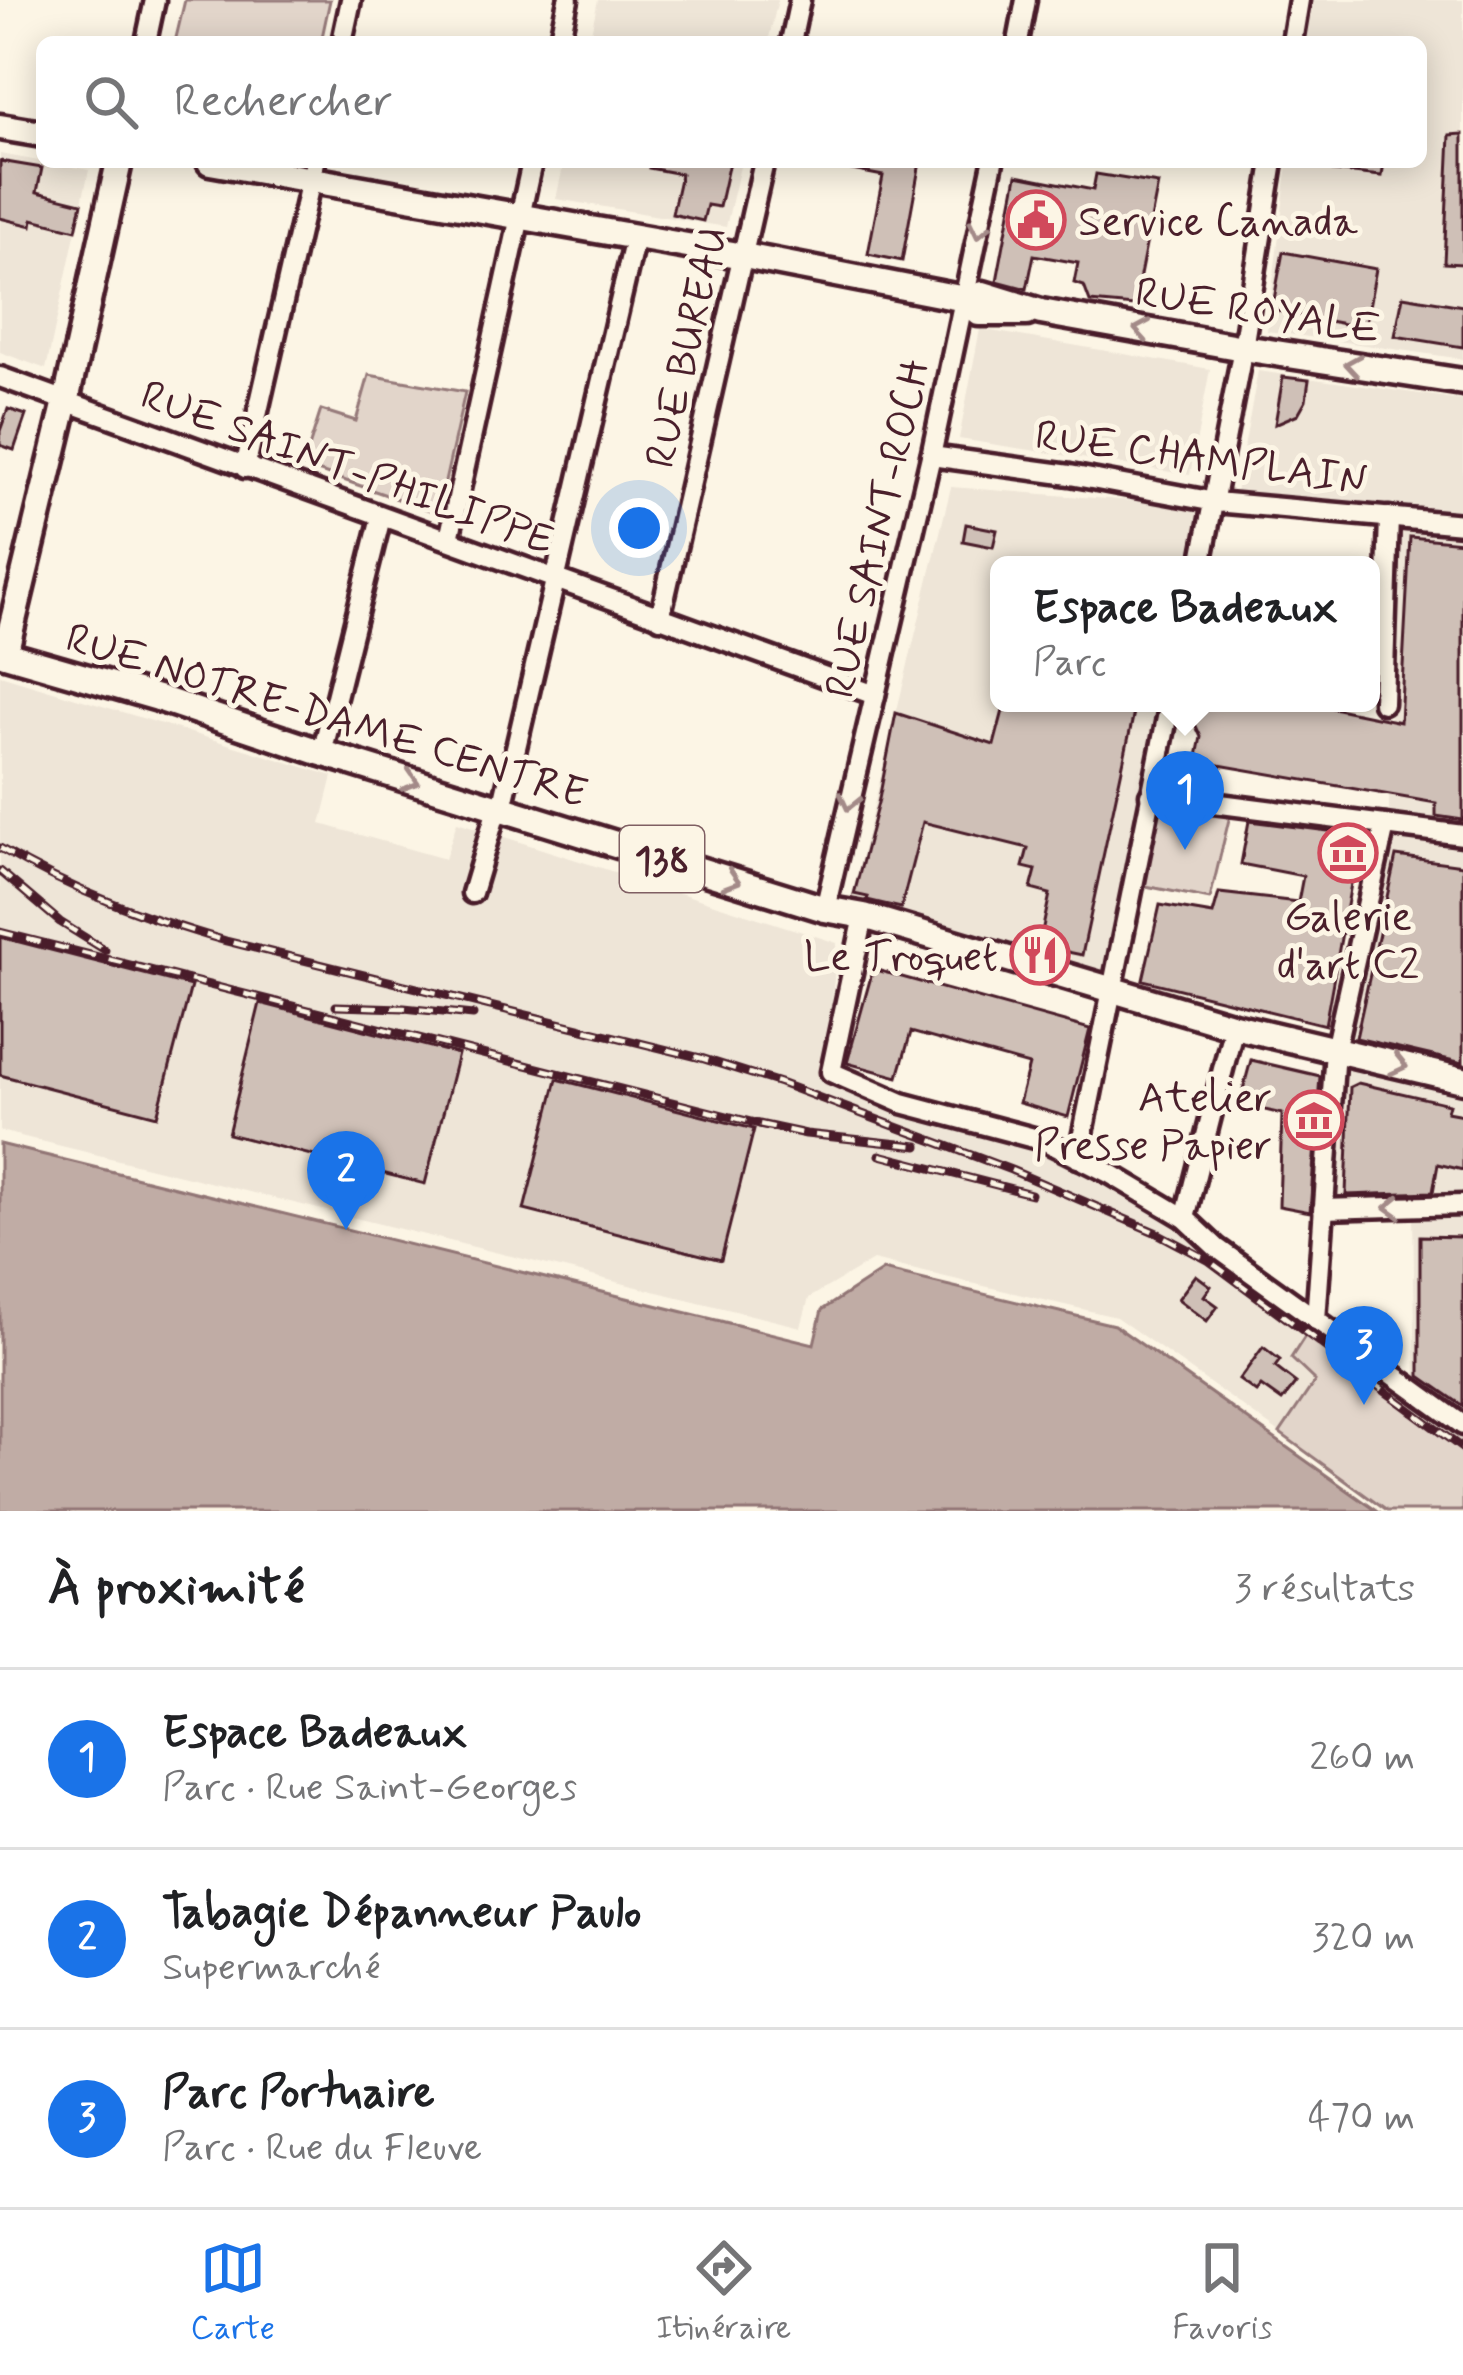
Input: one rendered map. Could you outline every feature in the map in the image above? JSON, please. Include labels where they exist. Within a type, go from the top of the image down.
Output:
[{"type":"main road","points":[[0,127],[36,133]]},
{"type":"main road","points":[[2,653],[66,401],[118,168]]},
{"type":"main road","name":"RUE ROYALE","points":[[279,168],[965,298],[983,294],[1041,312],[1463,382]]},
{"type":"main road","name":"RUE NOTRE-DAME CENTRE","points":[[2,653],[825,908],[1234,1026],[1463,1080]]},
{"type":"street","points":[[147,36],[155,0]]},
{"type":"street","points":[[343,36],[351,0]]},
{"type":"street","points":[[560,36],[568,0]]},
{"type":"street","points":[[792,36],[800,0]]},
{"type":"street","points":[[1019,36],[1026,0]]},
{"type":"street","points":[[1293,36],[1299,0]]},
{"type":"street","points":[[449,539],[531,168]]},
{"type":"street","name":"RUE BUREAU","points":[[660,619],[763,168]]},
{"type":"street","name":"RUE SAINT-ROCH","points":[[825,908],[931,456],[992,168]]},
{"type":"street","points":[[1203,556],[1244,348],[1272,168]]},
{"type":"street","points":[[245,468],[313,171]]},
{"type":"street","points":[[472,892],[500,809],[635,238]]},
{"type":"street","name":"RUE SAINT-PHILIPPE","points":[[0,377],[875,695]]},
{"type":"street","name":"RUE CHAMPLAIN","points":[[931,456],[1215,502],[1463,524]]},
{"type":"street","points":[[322,753],[381,517]]},
{"type":"street","points":[[1383,703],[1389,517]]},
{"type":"street","points":[[1078,1158],[1168,712]]},
{"type":"street","points":[[1150,795],[1463,835]]},
{"type":"street","points":[[1316,1320],[1335,1050],[1385,825]]},
{"type":"street","points":[[864,916],[831,1072],[902,1103],[1046,1142],[1112,1174],[1185,1218],[1217,1248],[1463,1425]]},
{"type":"street","points":[[1185,1218],[1234,1026]]},
{"type":"street","points":[[1323,1209],[1463,1205]]},
{"type":"shaded area","points":[[185,0],[330,0],[322,36],[176,36]]},
{"type":"shaded area","points":[[598,0],[778,0],[769,36],[590,36]]},
{"type":"shaded area","points":[[1308,0],[1463,0],[1463,359],[1267,331],[1287,168],[1427,168],[1427,36],[1303,36]]},
{"type":"shaded area","points":[[0,154],[36,160],[36,168],[89,170],[46,369],[0,352]]},
{"type":"shaded area","points":[[563,168],[740,168],[726,227],[556,199]]},
{"type":"shaded area","points":[[980,329],[1210,369],[1190,475],[959,439]]},
{"type":"shaded area","points":[[1258,371],[1463,400],[1463,515],[1236,492]]},
{"type":"shaded area","points":[[369,375],[465,392],[438,513],[303,466],[321,410],[356,421]]},
{"type":"shaded area","points":[[951,487],[1200,506],[1191,556],[990,556],[990,712],[1161,712],[1107,998],[852,896]]},
{"type":"shaded area","points":[[1391,521],[1463,527],[1463,1422],[1416,1390],[1413,1213],[1321,1218],[1335,1051],[1389,819]]},
{"type":"shaded area","points":[[0,675],[333,776],[321,824],[445,859],[457,822],[837,943],[825,1083],[1039,1146],[1179,1224],[1313,1324],[1316,1380],[1280,1433],[1116,1317],[873,1260],[809,1298],[801,1327],[0,1131]]},
{"type":"shaded area","points":[[1160,807],[1230,815],[1210,899],[1141,885]]},
{"type":"shaded area","points":[[0,1144],[814,1344],[822,1310],[883,1270],[1114,1325],[1377,1511],[0,1511]]},
{"type":"shaded area","points":[[1313,1324],[1463,1430],[1463,1511],[1387,1511],[1280,1433],[1315,1381],[1291,1358]]},
{"type":"building","points":[[1463,134],[1463,264],[1444,263],[1450,135]]},
{"type":"building","points":[[0,161],[42,168],[37,192],[82,203],[76,230],[33,219],[32,226],[0,218]]},
{"type":"building","points":[[649,168],[728,168],[719,207],[707,205],[703,221],[672,214],[681,174]]},
{"type":"building","points":[[842,168],[919,168],[902,261],[868,254],[883,176]]},
{"type":"building","points":[[1333,168],[1383,168],[1382,176]]},
{"type":"building","points":[[1096,174],[1158,184],[1134,306],[1090,302],[1084,286],[1074,283],[1078,263],[1034,255],[1027,289],[997,281],[1017,175],[1093,190]]},
{"type":"building","points":[[1283,252],[1376,269],[1365,328],[1272,310]]},
{"type":"building","points":[[1403,296],[1463,306],[1463,347],[1395,336]]},
{"type":"building","points":[[1283,377],[1309,380],[1306,400],[1298,414],[1275,424]]},
{"type":"building","points":[[8,409],[26,415],[14,450],[0,445]]},
{"type":"building","points":[[966,524],[997,530],[993,547],[963,541]]},
{"type":"building","points":[[1410,537],[1463,542],[1463,820],[1436,816],[1436,803],[1196,761],[1201,737],[1194,722],[1199,712],[1352,712],[1400,722]]},
{"type":"building","points":[[1003,712],[1134,712],[1082,955],[1039,946],[1050,894],[1031,889],[1036,870],[1023,867],[1028,848],[923,822],[901,908],[854,894],[896,713],[994,745]]},
{"type":"building","points":[[1249,821],[1360,835],[1325,1025],[1143,980],[1160,905],[1213,914],[1219,893],[1298,902],[1303,876],[1241,864]]},
{"type":"building","points":[[1396,856],[1463,865],[1463,1063],[1356,1038]]},
{"type":"building","points":[[0,937],[191,986],[157,1116],[0,1075]]},
{"type":"building","points":[[873,969],[1090,1029],[1068,1117],[1019,1103],[1029,1065],[911,1032],[898,1077],[847,1063]]},
{"type":"building","points":[[260,1003],[458,1054],[425,1184],[228,1134]]},
{"type":"building","points":[[1251,1060],[1320,1076],[1310,1212],[1279,1206],[1282,1114],[1239,1104]]},
{"type":"building","points":[[557,1079],[754,1129],[721,1260],[524,1210]]},
{"type":"building","points":[[1358,1083],[1449,1104],[1447,1112],[1463,1115],[1463,1170],[1438,1164],[1433,1192],[1346,1195],[1350,1087]]},
{"type":"building","points":[[1420,1236],[1463,1237],[1463,1406],[1420,1376]]},
{"type":"building","points":[[1196,1275],[1211,1286],[1204,1296],[1218,1306],[1207,1321],[1178,1299]]},
{"type":"building","points":[[1263,1347],[1280,1360],[1275,1367],[1296,1383],[1282,1401],[1261,1386],[1256,1392],[1239,1380]]},
{"type":"railway","points":[[0,848],[82,890],[197,932],[701,1058],[1011,1170],[1208,1260],[1463,1449]]},
{"type":"railway","points":[[0,871],[60,922],[105,950]]},
{"type":"railway","points":[[0,932],[759,1124],[918,1146]]},
{"type":"railway","points":[[336,1006],[473,1015]]},
{"type":"railway","points":[[880,1155],[1031,1194]]},
{"type":"place","name":"Service Canada","points":[[1036,220]]},
{"type":"place","name":"Espace Badeaux","points":[[1185,850]]},
{"type":"place","name":"Galerie d'art C2","points":[[1348,853]]},
{"type":"place","name":"Le Troquet","points":[[1040,955]]},
{"type":"place","name":"Atelier Presse Papier","points":[[1314,1120]]},
{"type":"place","name":"Tabagie Dépanneur Paulo","points":[[346,1230]]},
{"type":"place","name":"Parc Portuaire","points":[[1364,1405]]}]
